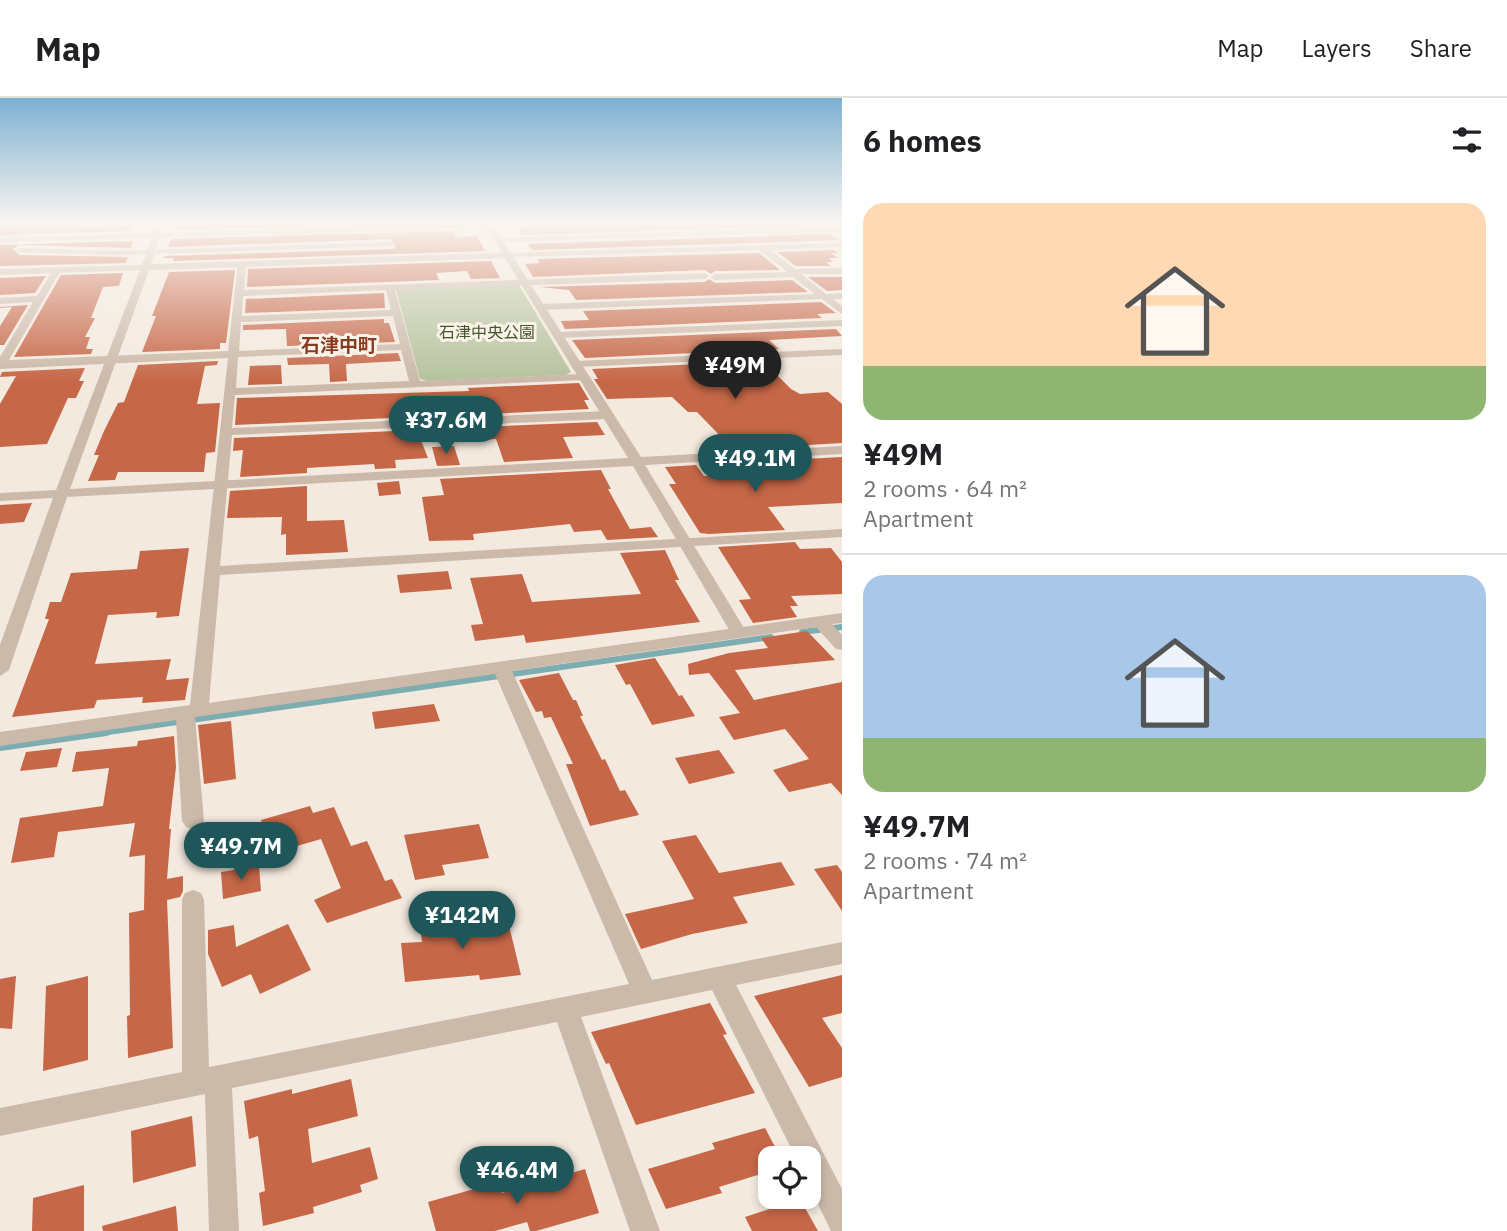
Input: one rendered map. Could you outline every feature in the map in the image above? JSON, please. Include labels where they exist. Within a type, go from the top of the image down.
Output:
[{"type":"street","points":[[53,277],[15,329],[0,365],[405,348]]},
{"type":"street","points":[[0,670],[61,494],[142,277]]},
{"type":"street","points":[[193,821],[192,711],[212,571],[240,277]]},
{"type":"street","points":[[521,277],[636,460],[739,633]]},
{"type":"street","points":[[238,293],[679,277]]},
{"type":"street","points":[[799,277],[842,311]]},
{"type":"street","points":[[390,287],[415,384]]},
{"type":"street","points":[[540,307],[842,296]]},
{"type":"street","points":[[0,301],[39,299]]},
{"type":"street","points":[[235,319],[396,313]]},
{"type":"street","points":[[557,335],[842,323]]},
{"type":"street","points":[[576,364],[842,352]]},
{"type":"street","points":[[228,392],[584,377]]},
{"type":"street","points":[[224,432],[607,415]]},
{"type":"street","points":[[0,497],[842,450]]},
{"type":"street","points":[[212,571],[842,533]]},
{"type":"street","points":[[0,739],[842,618]]},
{"type":"street","points":[[820,621],[842,645]]},
{"type":"street","points":[[501,667],[645,992]]},
{"type":"street","points":[[193,900],[207,1081],[224,1231]]},
{"type":"street","points":[[0,1122],[842,953]]},
{"type":"street","points":[[719,978],[842,1220]]},
{"type":"street","points":[[565,1009],[645,1231]]},
{"type":"green space","name":"石津中央公園","points":[[519,285],[571,372],[566,375],[427,381],[420,379],[396,290]]},
{"type":"building","points":[[45,277],[35,293],[0,295],[0,278]]},
{"type":"building","points":[[60,277],[122,277],[119,286],[103,287],[91,318],[95,318],[85,337],[90,337],[86,349],[93,349],[91,354],[14,357]]},
{"type":"building","points":[[167,277],[234,277],[226,343],[220,343],[220,349],[142,352],[156,316],[152,316]]},
{"type":"building","points":[[248,277],[438,277],[439,280],[247,287]]},
{"type":"building","points":[[470,277],[500,278],[471,279]]},
{"type":"building","points":[[808,277],[842,277],[842,290],[827,291]]},
{"type":"building","points":[[709,279],[715,283],[792,280],[808,292],[576,300],[569,290],[540,287],[705,282]]},
{"type":"building","points":[[384,293],[385,308],[245,313],[246,299]]},
{"type":"building","points":[[821,302],[836,313],[817,314],[822,318],[565,329],[561,321],[589,320],[583,311]]},
{"type":"building","points":[[28,305],[4,345],[0,345],[0,326],[12,307],[0,307]]},
{"type":"building","points":[[384,319],[384,323],[389,323],[395,342],[287,346],[286,329],[243,330],[243,325]]},
{"type":"building","points":[[836,329],[842,336],[769,340],[779,349],[585,358],[572,340]]},
{"type":"building","points":[[398,353],[401,361],[346,364],[347,381],[330,382],[329,364],[288,365],[287,358]]},
{"type":"building","points":[[218,361],[217,365],[205,366],[197,404],[220,403],[215,452],[206,453],[204,472],[118,472],[115,480],[88,481],[99,455],[94,455],[104,431],[118,403],[124,402],[138,365]]},
{"type":"building","points":[[763,361],[791,389],[800,394],[828,392],[842,404],[842,443],[756,448],[750,441],[727,443],[697,412],[688,412],[672,397],[607,399],[594,379],[598,379],[592,369]]},
{"type":"building","points":[[281,365],[282,384],[248,385],[250,366]]},
{"type":"building","points":[[85,368],[79,381],[84,381],[76,398],[68,398],[47,444],[0,447],[0,404],[16,376],[0,377],[2,372]]},
{"type":"building","points":[[579,383],[589,400],[584,400],[589,409],[449,416],[448,413],[410,414],[412,417],[235,425],[237,398],[469,391],[468,388]]},
{"type":"building","points":[[597,422],[605,435],[563,437],[573,458],[504,462],[496,439],[458,441],[453,428]]},
{"type":"building","points":[[417,430],[428,458],[395,460],[396,468],[375,469],[374,464],[307,468],[307,473],[240,477],[243,450],[233,451],[234,438]]},
{"type":"building","points":[[454,446],[460,465],[437,466],[432,447]]},
{"type":"building","points":[[842,457],[842,503],[768,507],[785,530],[700,533],[669,484],[676,484],[665,467],[696,465],[704,476],[778,472],[768,461]]},
{"type":"building","points":[[601,470],[630,529],[651,527],[658,537],[607,540],[601,530],[574,532],[570,524],[473,534],[474,540],[429,541],[422,497],[444,495],[440,479]]},
{"type":"building","points":[[399,481],[401,494],[379,496],[377,483]]},
{"type":"building","points":[[307,486],[307,521],[344,520],[348,552],[286,555],[286,534],[281,535],[282,517],[227,518],[230,491]]},
{"type":"building","points":[[32,503],[24,522],[0,524],[0,505]]},
{"type":"building","points":[[795,542],[800,549],[831,548],[842,562],[842,594],[791,596],[798,606],[790,606],[797,617],[753,623],[739,600],[751,599],[718,547]]},
{"type":"building","points":[[189,548],[179,616],[156,618],[157,612],[108,615],[95,664],[171,659],[166,680],[189,678],[185,700],[142,703],[143,697],[97,700],[94,708],[12,717],[49,619],[45,619],[50,602],[61,602],[71,573],[137,569],[140,551]]},
{"type":"building","points":[[665,550],[679,580],[675,580],[700,622],[526,643],[524,635],[475,641],[471,625],[483,624],[470,578],[522,574],[532,602],[641,594],[620,553]]},
{"type":"building","points":[[448,571],[452,589],[400,593],[397,575]]},
{"type":"building","points":[[807,631],[835,660],[735,670],[754,700],[842,682],[842,795],[831,783],[789,792],[773,770],[809,759],[785,729],[734,740],[719,717],[740,713],[709,673],[689,675],[688,664],[729,653],[768,648],[761,638]]},
{"type":"building","points":[[655,658],[695,716],[652,725],[630,684],[626,685],[615,665]]},
{"type":"building","points":[[559,673],[573,700],[576,700],[583,716],[580,716],[602,760],[605,759],[620,791],[625,790],[639,815],[590,826],[566,764],[573,764],[551,717],[544,718],[542,711],[536,712],[519,680]]},
{"type":"building","points":[[434,704],[440,721],[375,729],[372,712]]},
{"type":"building","points":[[231,721],[236,779],[204,784],[198,725]]},
{"type":"building","points":[[174,736],[176,767],[167,879],[183,876],[183,891],[180,897],[167,900],[173,1048],[128,1058],[129,913],[144,910],[145,855],[129,857],[135,823],[58,832],[54,857],[11,863],[20,818],[103,806],[109,768],[72,772],[76,752],[137,746],[138,741]]},
{"type":"building","points":[[62,748],[57,767],[20,771],[26,752]]},
{"type":"building","points":[[719,750],[735,773],[689,784],[675,758]]},
{"type":"building","points":[[310,806],[313,813],[334,807],[351,846],[367,841],[385,881],[392,879],[402,898],[327,923],[314,900],[341,888],[321,839],[273,853],[261,820]]},
{"type":"building","points":[[479,824],[489,858],[442,865],[445,875],[415,880],[404,835]]},
{"type":"building","points":[[696,835],[719,873],[781,862],[795,885],[733,897],[748,923],[692,934],[641,949],[625,914],[694,899],[662,841]]},
{"type":"building","points":[[837,865],[842,872],[842,911],[814,869]]},
{"type":"building","points":[[259,866],[261,891],[223,899],[221,872]]},
{"type":"building","points":[[507,917],[521,975],[480,980],[479,975],[405,982],[401,943],[422,942],[420,926]]},
{"type":"building","points":[[288,924],[311,970],[260,994],[251,974],[222,987],[208,954],[208,930],[234,925],[236,947]]},
{"type":"building","points":[[842,975],[842,1013],[822,1018],[842,1048],[842,1077],[809,1087],[754,996]]},
{"type":"building","points":[[16,976],[12,1029],[0,1028],[0,979]]},
{"type":"building","points":[[88,976],[88,1060],[43,1071],[46,986]]},
{"type":"building","points":[[710,1003],[727,1034],[723,1035],[755,1093],[636,1125],[609,1063],[606,1064],[591,1032]]},
{"type":"building","points":[[351,1079],[358,1116],[308,1129],[312,1163],[370,1147],[378,1179],[360,1185],[362,1192],[313,1207],[314,1213],[263,1226],[259,1193],[265,1191],[258,1136],[249,1139],[244,1101],[292,1089],[292,1094]]},
{"type":"building","points":[[192,1116],[196,1166],[133,1183],[131,1131]]},
{"type":"building","points":[[765,1128],[775,1146],[758,1146],[758,1175],[719,1187],[722,1193],[666,1209],[648,1169],[715,1149],[712,1143]]},
{"type":"building","points":[[585,1169],[599,1213],[536,1231],[530,1231],[527,1222],[495,1231],[436,1231],[428,1202],[499,1182],[502,1193]]},
{"type":"building","points":[[84,1185],[84,1231],[32,1231],[33,1198]]},
{"type":"building","points":[[176,1206],[178,1231],[103,1231],[102,1226]]},
{"type":"building","points":[[769,1209],[806,1209],[818,1231],[752,1231],[745,1217]]},
{"type":"waterway","points":[[802,632],[842,627]]},
{"type":"waterway","points":[[94,734],[771,637]]},
{"type":"waterway","points":[[0,747],[106,732]]},
{"type":"district","name":"石津中町","points":[[339,345]]}]
